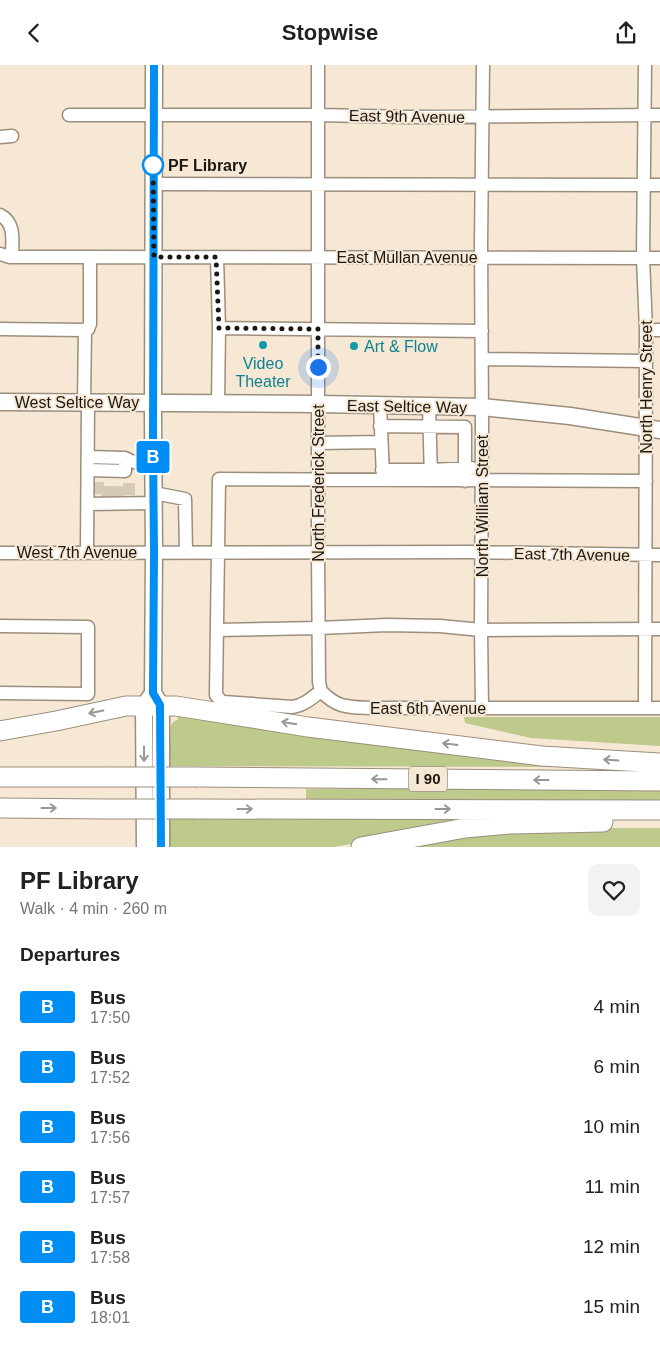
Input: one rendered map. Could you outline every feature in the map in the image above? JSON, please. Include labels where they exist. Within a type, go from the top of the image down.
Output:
[{"type":"highway","points":[[0,731],[152,701],[308,727],[542,756],[660,763]]},
{"type":"highway","name":"I 90","points":[[0,777],[660,781]]},
{"type":"highway","name":"I 90","points":[[0,808],[660,810]]},
{"type":"highway","points":[[361,847],[465,828],[660,821]]},
{"type":"main road","points":[[144,847],[152,701],[154,552],[154,65]]},
{"type":"main road","name":"West Seltice Way","points":[[0,402],[153,402]]},
{"type":"main road","name":"East Seltice Way","points":[[153,402],[482,407],[570,416],[653,429]]},
{"type":"main road","points":[[152,701],[161,847]]},
{"type":"street","name":"North Frederick Street","points":[[318,65],[318,552],[319,682],[321,691]]},
{"type":"street","name":"North William Street","points":[[482,708],[481,185],[483,65]]},
{"type":"street","name":"North Henry Street","points":[[645,65],[643,258],[646,361],[653,429],[646,481],[645,708]]},
{"type":"street","name":"East 9th Avenue","points":[[68,115],[482,117],[660,115]]},
{"type":"street","points":[[153,185],[660,185]]},
{"type":"street","points":[[0,215],[12,227],[5,257]]},
{"type":"street","name":"East Mullan Avenue","points":[[5,257],[660,258]]},
{"type":"street","points":[[0,329],[85,330],[88,328],[90,325],[90,257]]},
{"type":"street","points":[[216,257],[219,328],[218,403]]},
{"type":"street","points":[[219,328],[482,331]]},
{"type":"street","points":[[85,330],[88,457]]},
{"type":"street","points":[[646,330],[660,330]]},
{"type":"street","points":[[482,359],[646,361]]},
{"type":"street","points":[[380,405],[382,475]]},
{"type":"street","points":[[430,406],[431,475]]},
{"type":"street","points":[[380,425],[465,427],[465,474]]},
{"type":"street","points":[[318,443],[381,442]]},
{"type":"street","points":[[88,457],[111,474]]},
{"type":"street","points":[[88,457],[111,474]]},
{"type":"street","points":[[111,474],[131,461],[138,463],[153,460]]},
{"type":"street","points":[[321,691],[296,707],[229,702],[221,701],[218,698],[216,687],[220,479],[318,479],[382,475],[465,474],[482,467]]},
{"type":"street","points":[[88,552],[110,501],[111,474]]},
{"type":"street","points":[[465,474],[482,481],[646,481]]},
{"type":"street","points":[[110,501],[154,498],[185,499],[186,552]]},
{"type":"street","name":"East 7th Avenue","points":[[154,552],[481,552],[660,555]]},
{"type":"street","name":"West 7th Avenue","points":[[0,553],[154,552]]},
{"type":"street","points":[[218,630],[387,625],[481,630],[660,629]]},
{"type":"street","points":[[0,626],[88,627],[88,694],[0,693]]},
{"type":"street","name":"East 6th Avenue","points":[[321,691],[335,703],[347,707],[660,708]]},
{"type":"green space","points":[[183,715],[575,766],[169,766],[171,725],[174,721],[178,720],[177,716]]},
{"type":"green space","points":[[464,717],[660,717],[660,746],[531,738],[465,723]]},
{"type":"green space","points":[[660,786],[660,803],[306,799],[306,789]]},
{"type":"green space","points":[[170,819],[509,819],[423,831],[334,847],[170,847]]},
{"type":"green space","points":[[525,828],[660,828],[660,847],[393,847]]},
{"type":"tunnel","points":[[98,482],[98,498]]},
{"type":"tunnel","points":[[107,482],[107,498]]},
{"type":"tunnel","points":[[118,498],[119,483]]},
{"type":"tunnel","points":[[129,483],[129,498]]},
{"type":"bus line","name":"B","points":[[154,65],[153,693],[160,705],[161,847]]},
{"type":"place","name":"PF Library","points":[[153,165]]},
{"type":"place","name":"Video Theater","points":[[263,345]]},
{"type":"place","name":"Art & Flow","points":[[354,346]]},
{"type":"route","points":[[153,165],[154,257],[216,257],[219,328],[318,329],[318,367]]}]
